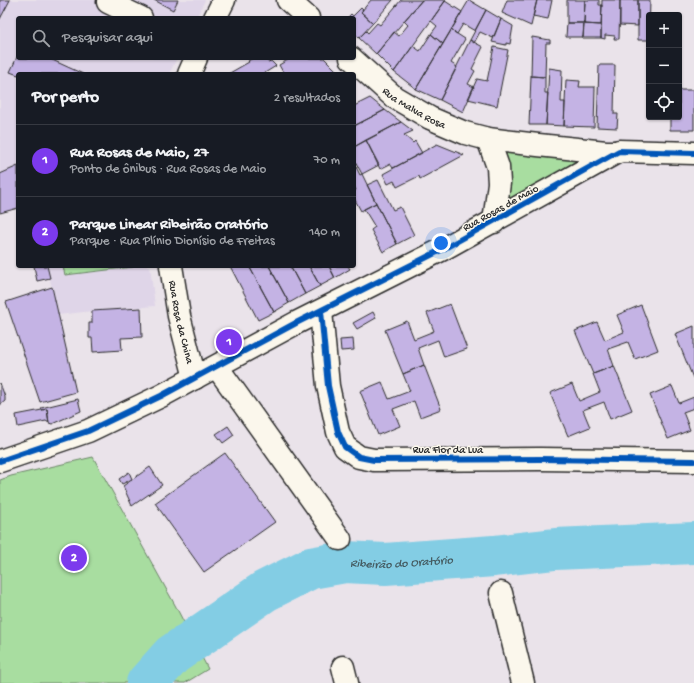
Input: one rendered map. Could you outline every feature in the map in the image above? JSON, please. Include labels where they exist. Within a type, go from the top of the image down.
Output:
[{"type":"street","points":[[216,16],[224,0]]},
{"type":"street","points":[[288,0],[306,16]]},
{"type":"street","points":[[108,2],[137,16]]},
{"type":"street","points":[[190,72],[195,60]]},
{"type":"street","name":"Rua Malva Rosa","points":[[353,60],[394,97],[430,118],[465,133],[488,138],[606,152],[619,152]]},
{"type":"street","points":[[488,138],[498,167],[499,183],[494,222]]},
{"type":"street","points":[[619,152],[694,153]]},
{"type":"street","name":"Rua Rosas de Maio","points":[[0,461],[88,431],[155,400],[321,311],[494,222],[619,152]]},
{"type":"street","name":"Rua Rosa da China","points":[[171,268],[179,316],[195,378]]},
{"type":"street","name":"Rua Flor da Lua","points":[[321,311],[328,386],[338,432],[345,447],[359,457],[374,460],[540,459],[694,461]]},
{"type":"street","points":[[217,367],[340,539]]},
{"type":"street","points":[[501,593],[523,683]]},
{"type":"shaded area","points":[[0,0],[205,0],[197,16],[16,16],[16,60],[176,60],[170,72],[16,72],[16,167],[0,174]]},
{"type":"shaded area","points":[[47,268],[150,268],[155,306],[58,315]]},
{"type":"green space","points":[[492,141],[604,155],[495,218]]},
{"type":"green space","points":[[63,268],[124,268],[65,275]]},
{"type":"green space","points":[[93,457],[175,605],[208,669],[185,683],[0,683],[0,480],[11,476]]},
{"type":"building","points":[[0,0],[10,0],[0,19]]},
{"type":"building","points":[[154,0],[178,0],[173,10]]},
{"type":"building","points":[[371,0],[393,0],[373,23],[361,12]]},
{"type":"building","points":[[401,0],[422,0],[376,54],[359,38],[366,31],[368,33],[377,23],[380,25]]},
{"type":"building","points":[[422,0],[446,0],[394,72],[376,54],[394,32],[399,36],[408,25],[404,21]]},
{"type":"building","points":[[469,0],[486,10],[475,31],[463,24],[457,34],[451,30]]},
{"type":"building","points":[[507,0],[537,0],[531,26],[502,13]]},
{"type":"building","points":[[537,0],[552,0],[548,19],[533,16]]},
{"type":"building","points":[[567,0],[585,0],[584,23],[567,23]]},
{"type":"building","points":[[585,0],[599,0],[599,5],[602,5],[601,25],[584,24]]},
{"type":"building","points":[[602,0],[620,0],[619,39],[614,39],[615,36],[605,35],[605,39],[601,38]]},
{"type":"building","points":[[620,0],[638,0],[638,26],[620,25]]},
{"type":"building","points":[[638,0],[650,0],[650,12],[646,12],[646,40],[638,40]]},
{"type":"building","points":[[445,1],[462,12],[443,44],[431,34],[437,26],[431,21]]},
{"type":"building","points":[[361,8],[363,10],[361,12],[373,23],[359,38],[356,35],[356,16],[353,16]]},
{"type":"building","points":[[486,10],[501,19],[493,38],[480,32],[474,43],[470,40]]},
{"type":"building","points":[[501,19],[513,26],[510,44],[506,43],[506,45],[492,42]]},
{"type":"building","points":[[567,23],[584,23],[583,37],[566,37]]},
{"type":"building","points":[[584,24],[601,25],[601,38],[583,38]]},
{"type":"building","points":[[451,30],[465,39],[451,63],[457,67],[440,100],[416,89]]},
{"type":"building","points":[[431,34],[443,44],[416,89],[394,72],[413,46],[420,51]]},
{"type":"building","points":[[532,37],[550,40],[550,43],[546,43],[545,77],[531,76]]},
{"type":"building","points":[[470,40],[483,47],[472,69],[475,71],[468,84],[474,87],[463,112],[440,100]]},
{"type":"building","points":[[494,47],[508,50],[497,106],[468,99],[477,79],[487,81]]},
{"type":"building","points":[[16,59],[52,60],[79,72],[16,72],[16,74],[10,72]]},
{"type":"building","points":[[266,60],[268,62],[271,61],[276,66],[266,72],[232,72],[249,62],[248,61]]},
{"type":"building","points":[[288,60],[326,60],[338,72],[283,72],[279,65]]},
{"type":"building","points":[[599,65],[615,65],[614,114],[618,114],[617,128],[597,127]]},
{"type":"building","points":[[549,68],[562,70],[561,102],[565,102],[564,126],[546,125]]},
{"type":"building","points":[[531,76],[545,77],[545,93],[548,93],[546,125],[529,125]]},
{"type":"building","points":[[566,80],[580,81],[579,87],[595,87],[594,127],[564,126]]},
{"type":"building","points":[[682,90],[694,90],[694,130],[670,130],[670,120],[682,120]]},
{"type":"building","points":[[370,98],[385,110],[356,125],[356,105]]},
{"type":"building","points":[[385,110],[401,122],[356,146],[356,125]]},
{"type":"building","points":[[401,122],[413,131],[404,135],[413,143],[415,141],[422,153],[393,168],[390,164],[380,169],[366,140]]},
{"type":"building","points":[[366,140],[379,165],[362,174],[356,163],[356,146]]},
{"type":"building","points":[[437,144],[464,155],[420,179],[419,176],[397,187],[394,181],[388,184],[383,174]]},
{"type":"building","points":[[16,167],[16,209],[0,213],[0,174]]},
{"type":"building","points":[[356,167],[360,175],[362,174],[376,203],[361,211],[356,202]]},
{"type":"building","points":[[378,180],[393,210],[400,207],[414,235],[397,244],[367,185]]},
{"type":"building","points":[[376,203],[397,244],[383,252],[371,230],[375,227],[364,209]]},
{"type":"building","points":[[34,268],[48,268],[50,278],[37,281]]},
{"type":"building","points":[[231,268],[250,268],[274,312],[258,320]]},
{"type":"building","points":[[250,268],[270,268],[289,303],[274,312]]},
{"type":"building","points":[[270,268],[291,268],[305,294],[289,303]]},
{"type":"building","points":[[291,268],[310,268],[320,286],[305,294]]},
{"type":"building","points":[[310,268],[330,268],[335,278],[320,286]]},
{"type":"building","points":[[330,268],[350,269],[335,278]]},
{"type":"building","points":[[52,287],[76,392],[40,402],[6,302]]},
{"type":"building","points":[[450,304],[467,349],[444,357],[438,340],[418,348],[424,365],[403,374],[385,330],[407,321],[414,339],[434,331],[427,313]]},
{"type":"building","points":[[641,305],[658,350],[635,359],[628,342],[608,349],[614,366],[593,374],[575,331],[597,322],[605,340],[624,332],[617,315]]},
{"type":"building","points":[[141,308],[142,337],[121,338],[122,350],[93,352],[92,338],[89,338],[89,323],[92,323],[92,311]]},
{"type":"building","points":[[373,312],[376,318],[357,329],[353,323]]},
{"type":"building","points":[[694,326],[694,377],[693,378],[675,334]]},
{"type":"building","points":[[353,339],[354,350],[341,351],[340,340]]},
{"type":"building","points":[[424,365],[441,409],[420,417],[414,401],[393,409],[400,426],[378,435],[360,391],[382,382],[389,399],[410,391],[403,374]]},
{"type":"building","points":[[614,366],[632,410],[610,419],[604,402],[583,410],[590,427],[568,436],[550,393],[572,384],[579,401],[600,392],[593,374]]},
{"type":"building","points":[[0,383],[5,401],[0,405]]},
{"type":"building","points":[[672,386],[679,403],[694,397],[694,408],[683,412],[690,430],[668,439],[650,395]]},
{"type":"building","points":[[78,399],[81,411],[52,424],[49,423],[47,409],[42,410],[41,408]]},
{"type":"building","points":[[47,409],[49,423],[46,421],[18,427],[16,415]]},
{"type":"building","points":[[228,426],[234,435],[223,443],[216,434]]},
{"type":"building","points":[[225,453],[275,522],[204,572],[155,503]]},
{"type":"building","points":[[150,467],[162,485],[132,506],[123,486]]},
{"type":"building","points":[[129,472],[132,479],[122,484],[119,479]]},
{"type":"waterway","name":"Ribeirão do Oratório","points":[[147,683],[172,655],[265,591],[311,568],[345,562],[385,564],[494,556],[555,549],[694,543]]},
{"type":"cycle path","points":[[0,461],[88,431],[161,396],[296,323],[445,248],[619,151],[694,153]]},
{"type":"cycle path","points":[[321,311],[328,386],[338,432],[345,447],[359,457],[374,460],[540,459],[694,461]]},
{"type":"place","name":"Rua Rosas de Maio, 27","points":[[229,342]]},
{"type":"place","name":"Parque Linear Ribeirão Oratório","points":[[74,558]]}]
